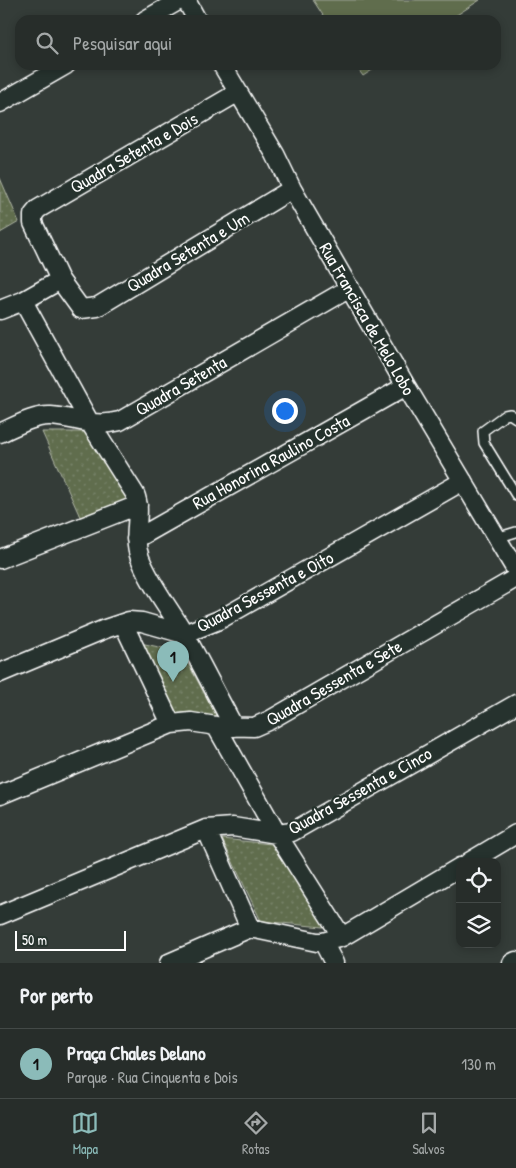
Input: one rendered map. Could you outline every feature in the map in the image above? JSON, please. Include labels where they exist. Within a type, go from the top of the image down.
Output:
[{"type":"street","points":[[154,15],[180,0]]},
{"type":"street","points":[[186,0],[194,15]]},
{"type":"street","points":[[0,102],[57,70]]},
{"type":"street","name":"Rua Francisca de Melo Lobo","points":[[225,70],[275,154],[292,189],[406,386],[516,570]]},
{"type":"street","name":"Quadra Setenta e Dois","points":[[60,280],[32,223],[33,215],[38,209],[237,93]]},
{"type":"street","name":"Quadra Setenta e Um","points":[[60,280],[81,309],[97,307],[292,189]]},
{"type":"street","points":[[0,310],[23,301],[60,280]]},
{"type":"street","name":"Quadra Setenta","points":[[0,433],[34,418],[50,416],[106,425],[120,422],[350,288]]},
{"type":"street","points":[[23,301],[90,423],[135,494],[138,505],[136,549],[148,574],[184,634],[234,727]]},
{"type":"street","name":"Rua Honorina Raulino Costa","points":[[136,539],[406,386]]},
{"type":"street","name":"Quadra Sessenta e Oito","points":[[0,673],[105,629],[129,621],[142,622],[184,634],[218,620],[462,481]]},
{"type":"street","points":[[0,558],[138,505]]},
{"type":"street","name":"Quadra Sessenta e Sete","points":[[0,795],[171,724],[191,722],[216,726],[254,727],[270,720],[516,578]]},
{"type":"street","points":[[123,623],[171,724]]},
{"type":"street","name":"Quadra Sessenta e Cinco","points":[[0,915],[206,829],[232,827],[277,834],[292,832],[516,704]]},
{"type":"street","points":[[216,726],[277,834],[342,936]]},
{"type":"street","points":[[206,829],[250,928]]},
{"type":"street","points":[[476,858],[516,834]]},
{"type":"street","points":[[169,963],[250,928],[323,942],[342,936],[456,869]]},
{"type":"street","points":[[323,942],[334,963]]},
{"type":"street","points":[[512,963],[516,961]]},
{"type":"lane","points":[[516,418],[510,414],[505,415],[483,431],[484,443],[516,495]]},
{"type":"lane","points":[[496,538],[516,532]]},
{"type":"green space","points":[[313,0],[480,0],[457,15],[323,15]]},
{"type":"green space","points":[[359,70],[372,70],[363,76]]},
{"type":"green space","points":[[0,178],[19,222],[0,233]]},
{"type":"green space","points":[[42,432],[90,432],[132,501],[81,519]]},
{"type":"green space","points":[[131,641],[182,652],[218,719],[161,712]]},
{"type":"green space","points":[[222,839],[281,845],[333,928],[261,921]]},
{"type":"place","name":"Praça Chales Delano","points":[[173,682]]}]
